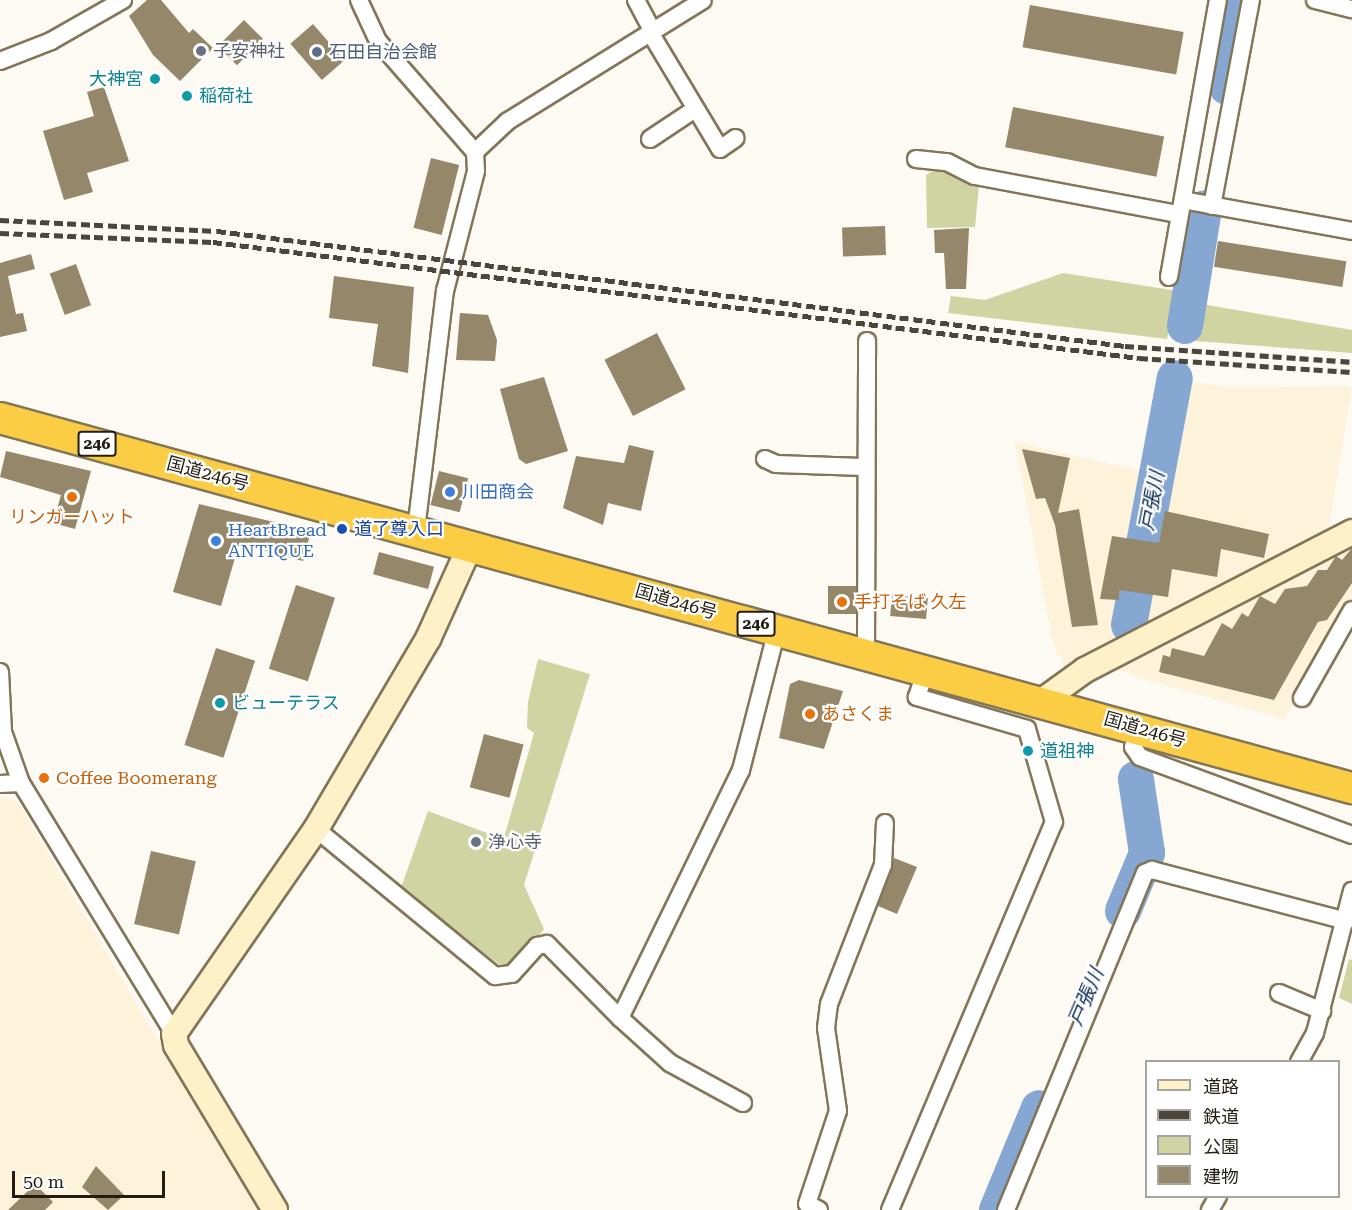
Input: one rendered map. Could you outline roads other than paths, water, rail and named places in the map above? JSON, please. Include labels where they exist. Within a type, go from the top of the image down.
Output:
[{"type":"highway","name":"国道246号","points":[[0,418],[1042,701],[1352,788]]},
{"type":"street","points":[[0,61],[51,41],[123,0]]},
{"type":"street","points":[[359,0],[378,40],[475,152],[476,171],[445,291],[416,530]]},
{"type":"street","points":[[636,0],[651,32],[695,109],[714,154],[736,138]]},
{"type":"street","points":[[475,152],[508,121],[703,0]]},
{"type":"street","points":[[1168,277],[1218,0]]},
{"type":"street","points":[[1212,206],[1251,0]]},
{"type":"street","points":[[1315,0],[1352,9]]},
{"type":"street","points":[[656,129],[695,109]]},
{"type":"street","points":[[916,159],[947,162],[975,176],[1181,207],[1212,206],[1352,231]]},
{"type":"street","points":[[866,653],[870,530],[863,467],[867,341]]},
{"type":"street","points":[[765,459],[776,464],[863,467]]},
{"type":"street","points":[[1042,701],[1085,670],[1352,532]]},
{"type":"street","points":[[174,1034],[316,829],[428,639],[470,546]]},
{"type":"street","points":[[1302,698],[1352,610]]},
{"type":"street","points":[[620,1018],[741,770],[777,630]]},
{"type":"street","points":[[890,1210],[1053,822],[1027,729],[917,697],[926,670]]},
{"type":"street","points":[[0,672],[3,732],[21,783],[174,1034],[176,1045],[275,1210]]},
{"type":"street","points":[[1139,729],[1133,747],[1140,758],[1352,835]]},
{"type":"street","points":[[0,784],[21,783]]},
{"type":"street","points":[[808,1208],[825,1138],[838,1111],[826,1028],[829,1004],[883,865],[885,823]]},
{"type":"street","points":[[316,829],[495,976],[512,974],[537,946],[547,944],[620,1018],[670,1063],[743,1103]]},
{"type":"street","points":[[1006,1210],[1145,873],[1152,870],[1346,921]]},
{"type":"street","points":[[1300,1060],[1322,1011],[1352,891]]},
{"type":"street","points":[[1279,993],[1322,1011]]},
{"type":"waterway","name":"戸張川","points":[[1227,87],[1242,0]]},
{"type":"waterway","name":"戸張川","points":[[1185,326],[1204,209]]},
{"type":"waterway","name":"戸張川","points":[[1129,625],[1175,378]]},
{"type":"waterway","name":"戸張川","points":[[1123,911],[1147,853],[1136,779]]},
{"type":"waterway","name":"戸張川","points":[[997,1210],[1039,1108]]},
{"type":"railway","points":[[0,220],[217,231],[1125,346],[1352,362]]},
{"type":"railway","points":[[0,233],[213,242],[1139,358],[1352,372]]},
{"type":"place","name":"子安神社","points":[[201,51]]},
{"type":"place","name":"石田自治会館","points":[[317,52]]},
{"type":"place","name":"大神宮","points":[[155,79]]},
{"type":"place","name":"稲荷社","points":[[187,96]]},
{"type":"place","name":"川田商会","points":[[450,492]]},
{"type":"place","name":"リンガーハット","points":[[72,497]]},
{"type":"place","name":"道了尊入口","points":[[342,529]]},
{"type":"place","name":"HeartBread ANTIQUE","points":[[216,541]]},
{"type":"place","name":"手打そば 久左","points":[[842,602]]},
{"type":"place","name":"ビューテラス","points":[[220,703]]},
{"type":"place","name":"あさくま","points":[[810,714]]},
{"type":"place","name":"道祖神","points":[[1028,751]]},
{"type":"place","name":"Coffee Boomerang","points":[[44,778]]},
{"type":"place","name":"浄心寺","points":[[476,842]]}]
